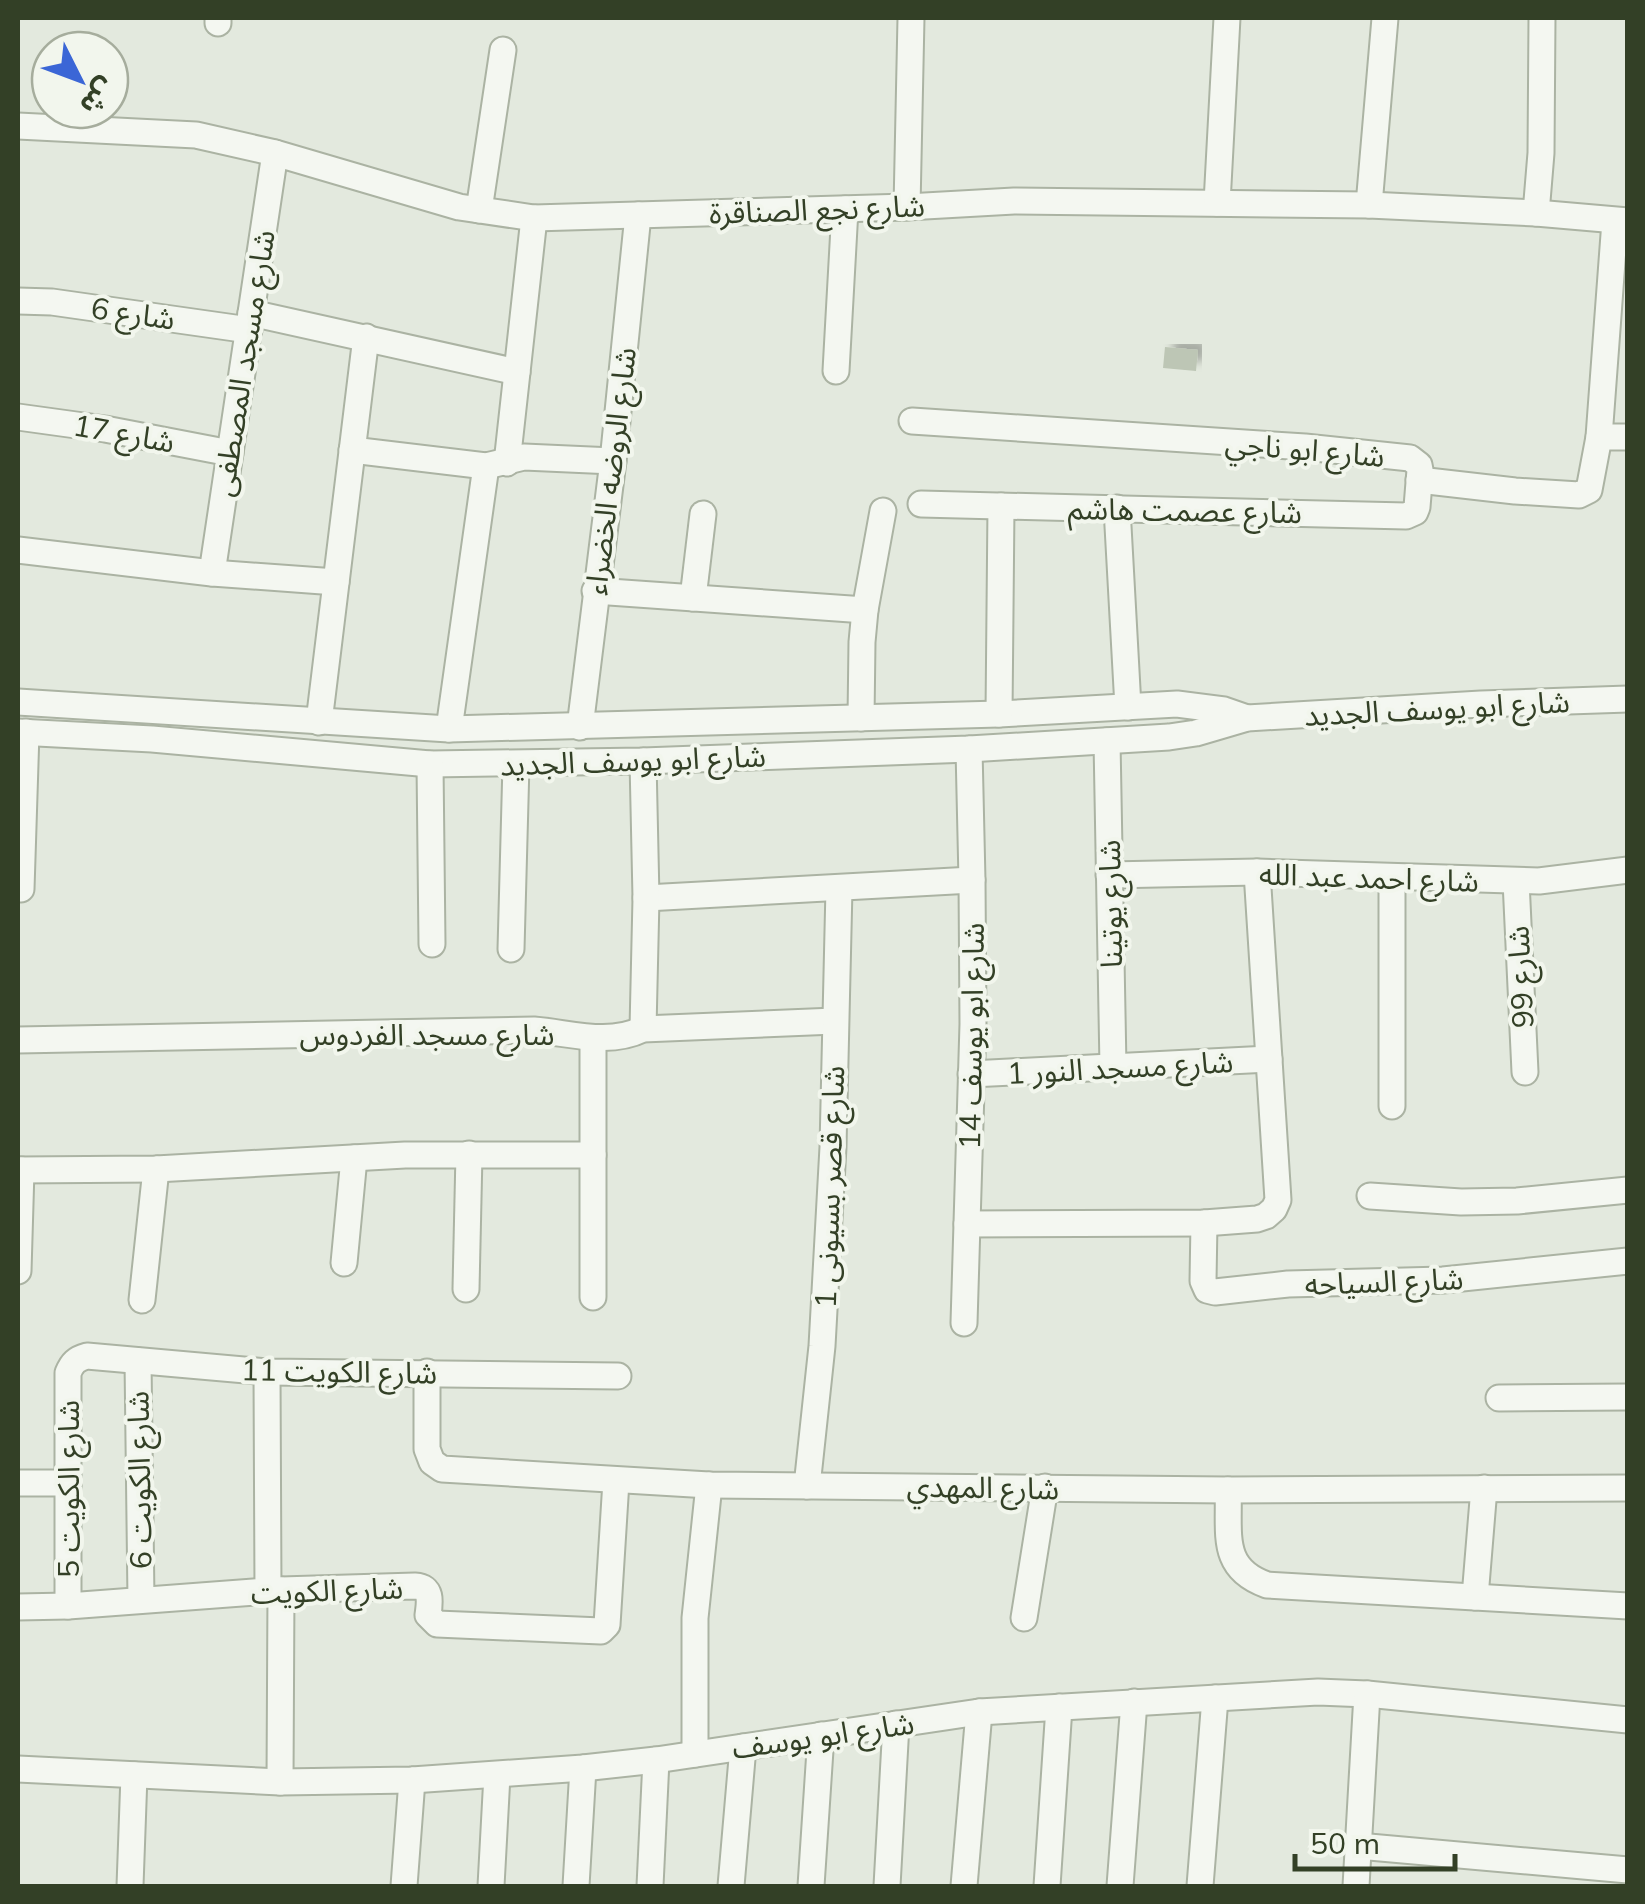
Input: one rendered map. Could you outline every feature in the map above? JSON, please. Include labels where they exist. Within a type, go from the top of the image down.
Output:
[{"type":"street","points":[[907,207],[911,18]]},
{"type":"street","points":[[1217,203],[1227,18]]},
{"type":"street","points":[[1369,204],[1385,18]]},
{"type":"street","points":[[1536,213],[1542,153],[1542,18]]},
{"type":"street","points":[[478,210],[503,50]]},
{"type":"street","name":"شارع نجع الصناقرة","points":[[18,126],[196,135],[275,153],[421,197],[534,218],[1014,201],[1369,204],[1621,221]]},
{"type":"street","name":"شارع مسجد المصطفى","points":[[212,573],[275,153]]},
{"type":"street","points":[[836,371],[845,209]]},
{"type":"street","name":"شارع الروضه الخضراء","points":[[580,727],[638,215]]},
{"type":"street","points":[[448,729],[517,372],[534,218]]},
{"type":"street","name":"شارع ابو ناجي","points":[[912,421],[1306,447],[1410,458],[1419,465],[1419,480],[1579,496],[1591,486],[1599,437],[1621,221]]},
{"type":"street","name":"شارع 6","points":[[18,300],[250,321],[366,337],[517,372]]},
{"type":"street","points":[[319,722],[366,337]]},
{"type":"street","name":"شارع 17","points":[[18,416],[230,452]]},
{"type":"street","points":[[1599,437],[1628,437]]},
{"type":"street","points":[[352,450],[496,465],[524,457],[613,461]]},
{"type":"street","name":"شارع عصمت هاشم","points":[[921,504],[1406,516],[1416,512],[1419,480]]},
{"type":"street","points":[[998,714],[1001,506]]},
{"type":"street","points":[[1116,508],[1141,706],[1161,709],[1166,717],[1166,726],[1152,738]]},
{"type":"street","points":[[861,718],[865,610],[884,511]]},
{"type":"street","points":[[693,598],[703,514]]},
{"type":"street","points":[[18,550],[212,573],[336,582]]},
{"type":"street","points":[[596,590],[865,610]]},
{"type":"street","name":"شارع ابو يوسف الجديد","points":[[22,732],[152,738],[430,764],[516,764],[1106,742],[1196,733],[1247,718],[1628,699]]},
{"type":"street","name":"شارع ابو يوسف الجديد","points":[[18,702],[448,729],[998,714],[1177,704],[1201,705],[1247,718]]},
{"type":"street","points":[[152,738],[153,710]]},
{"type":"street","points":[[22,732],[22,890]]},
{"type":"street","name":"شارع يوتينا","points":[[1106,742],[1113,1067]]},
{"type":"street","name":"شارع ابو يوسف 14","points":[[964,1324],[971,1074],[969,750]]},
{"type":"street","points":[[643,1029],[644,760]]},
{"type":"street","points":[[430,764],[432,944]]},
{"type":"street","points":[[511,949],[516,764]]},
{"type":"street","name":"شارع احمد عبد الله","points":[[1109,875],[1257,872],[1516,881],[1628,870]]},
{"type":"street","points":[[967,1224],[1204,1223],[1257,1219],[1274,1209],[1278,1200],[1257,872]]},
{"type":"street","points":[[1392,878],[1392,1106]]},
{"type":"street","points":[[646,898],[972,880]]},
{"type":"street","name":"شارع 99","points":[[1516,881],[1525,1072]]},
{"type":"street","name":"شارع قصر بسيونى 1","points":[[806,1486],[822,1346],[839,888]]},
{"type":"street","name":"شارع مسجد الفردوس","points":[[18,1040],[534,1030],[615,1038],[643,1029],[835,1021]]},
{"type":"street","points":[[593,1038],[593,1296]]},
{"type":"street","name":"شارع مسجد النور 1","points":[[971,1074],[1269,1060]]},
{"type":"street","points":[[18,1271],[20,1170],[156,1169],[469,1154],[593,1154]]},
{"type":"street","points":[[466,1288],[469,1154]]},
{"type":"street","points":[[344,1263],[354,1158]]},
{"type":"street","points":[[142,1300],[156,1169]]},
{"type":"street","points":[[1370,1196],[1517,1201],[1628,1190]]},
{"type":"street","name":"شارع السياحه","points":[[1204,1223],[1204,1281],[1207,1290],[1216,1292],[1288,1284],[1473,1278],[1628,1261]]},
{"type":"street","name":"شارع الكويت 11","points":[[68,1373],[71,1365],[87,1356],[267,1372],[618,1376]]},
{"type":"street","name":"شارع الكويت 6","points":[[138,1360],[141,1600]]},
{"type":"street","points":[[267,1372],[280,1782]]},
{"type":"street","name":"شارع المهدي","points":[[428,1372],[427,1450],[432,1462],[442,1469],[709,1485],[1228,1490],[1628,1488]]},
{"type":"street","name":"شارع الكويت 5","points":[[68,1373],[68,1606]]},
{"type":"street","points":[[1498,1398],[1628,1397]]},
{"type":"street","name":"شارع الكويت","points":[[18,1606],[68,1606],[274,1590],[420,1586],[428,1592],[428,1615],[436,1624],[601,1631],[606,1629],[616,1481]]},
{"type":"street","points":[[18,1484],[68,1484]]},
{"type":"street","points":[[695,1754],[695,1618],[709,1485]]},
{"type":"street","points":[[1024,1618],[1045,1488]]},
{"type":"street","points":[[1475,1597],[1484,1488]]},
{"type":"street","points":[[1228,1490],[1231,1554],[1238,1569],[1251,1580],[1267,1585],[1628,1606]]},
{"type":"street","name":"شارع ابو يوسف","points":[[18,1769],[280,1782],[497,1775],[656,1760],[979,1712],[1318,1692],[1628,1720]]},
{"type":"street","points":[[1356,1886],[1367,1694]]},
{"type":"street","points":[[1200,1886],[1215,1698]]},
{"type":"street","points":[[1120,1886],[1134,1702]]},
{"type":"street","points":[[1047,1886],[1059,1707]]},
{"type":"street","points":[[964,1886],[979,1712]]},
{"type":"street","points":[[887,1886],[896,1724]]},
{"type":"street","points":[[810,1886],[821,1735]]},
{"type":"street","points":[[731,1886],[743,1747]]},
{"type":"street","points":[[650,1886],[656,1760]]},
{"type":"street","points":[[576,1886],[583,1768]]},
{"type":"street","points":[[130,1886],[134,1775]]},
{"type":"street","points":[[492,1886],[497,1775]]},
{"type":"street","points":[[404,1886],[412,1780]]},
{"type":"street","points":[[1358,1846],[1628,1870]]},
{"type":"building","points":[[1165,347],[1198,350],[1196,371],[1163,368]]}]
